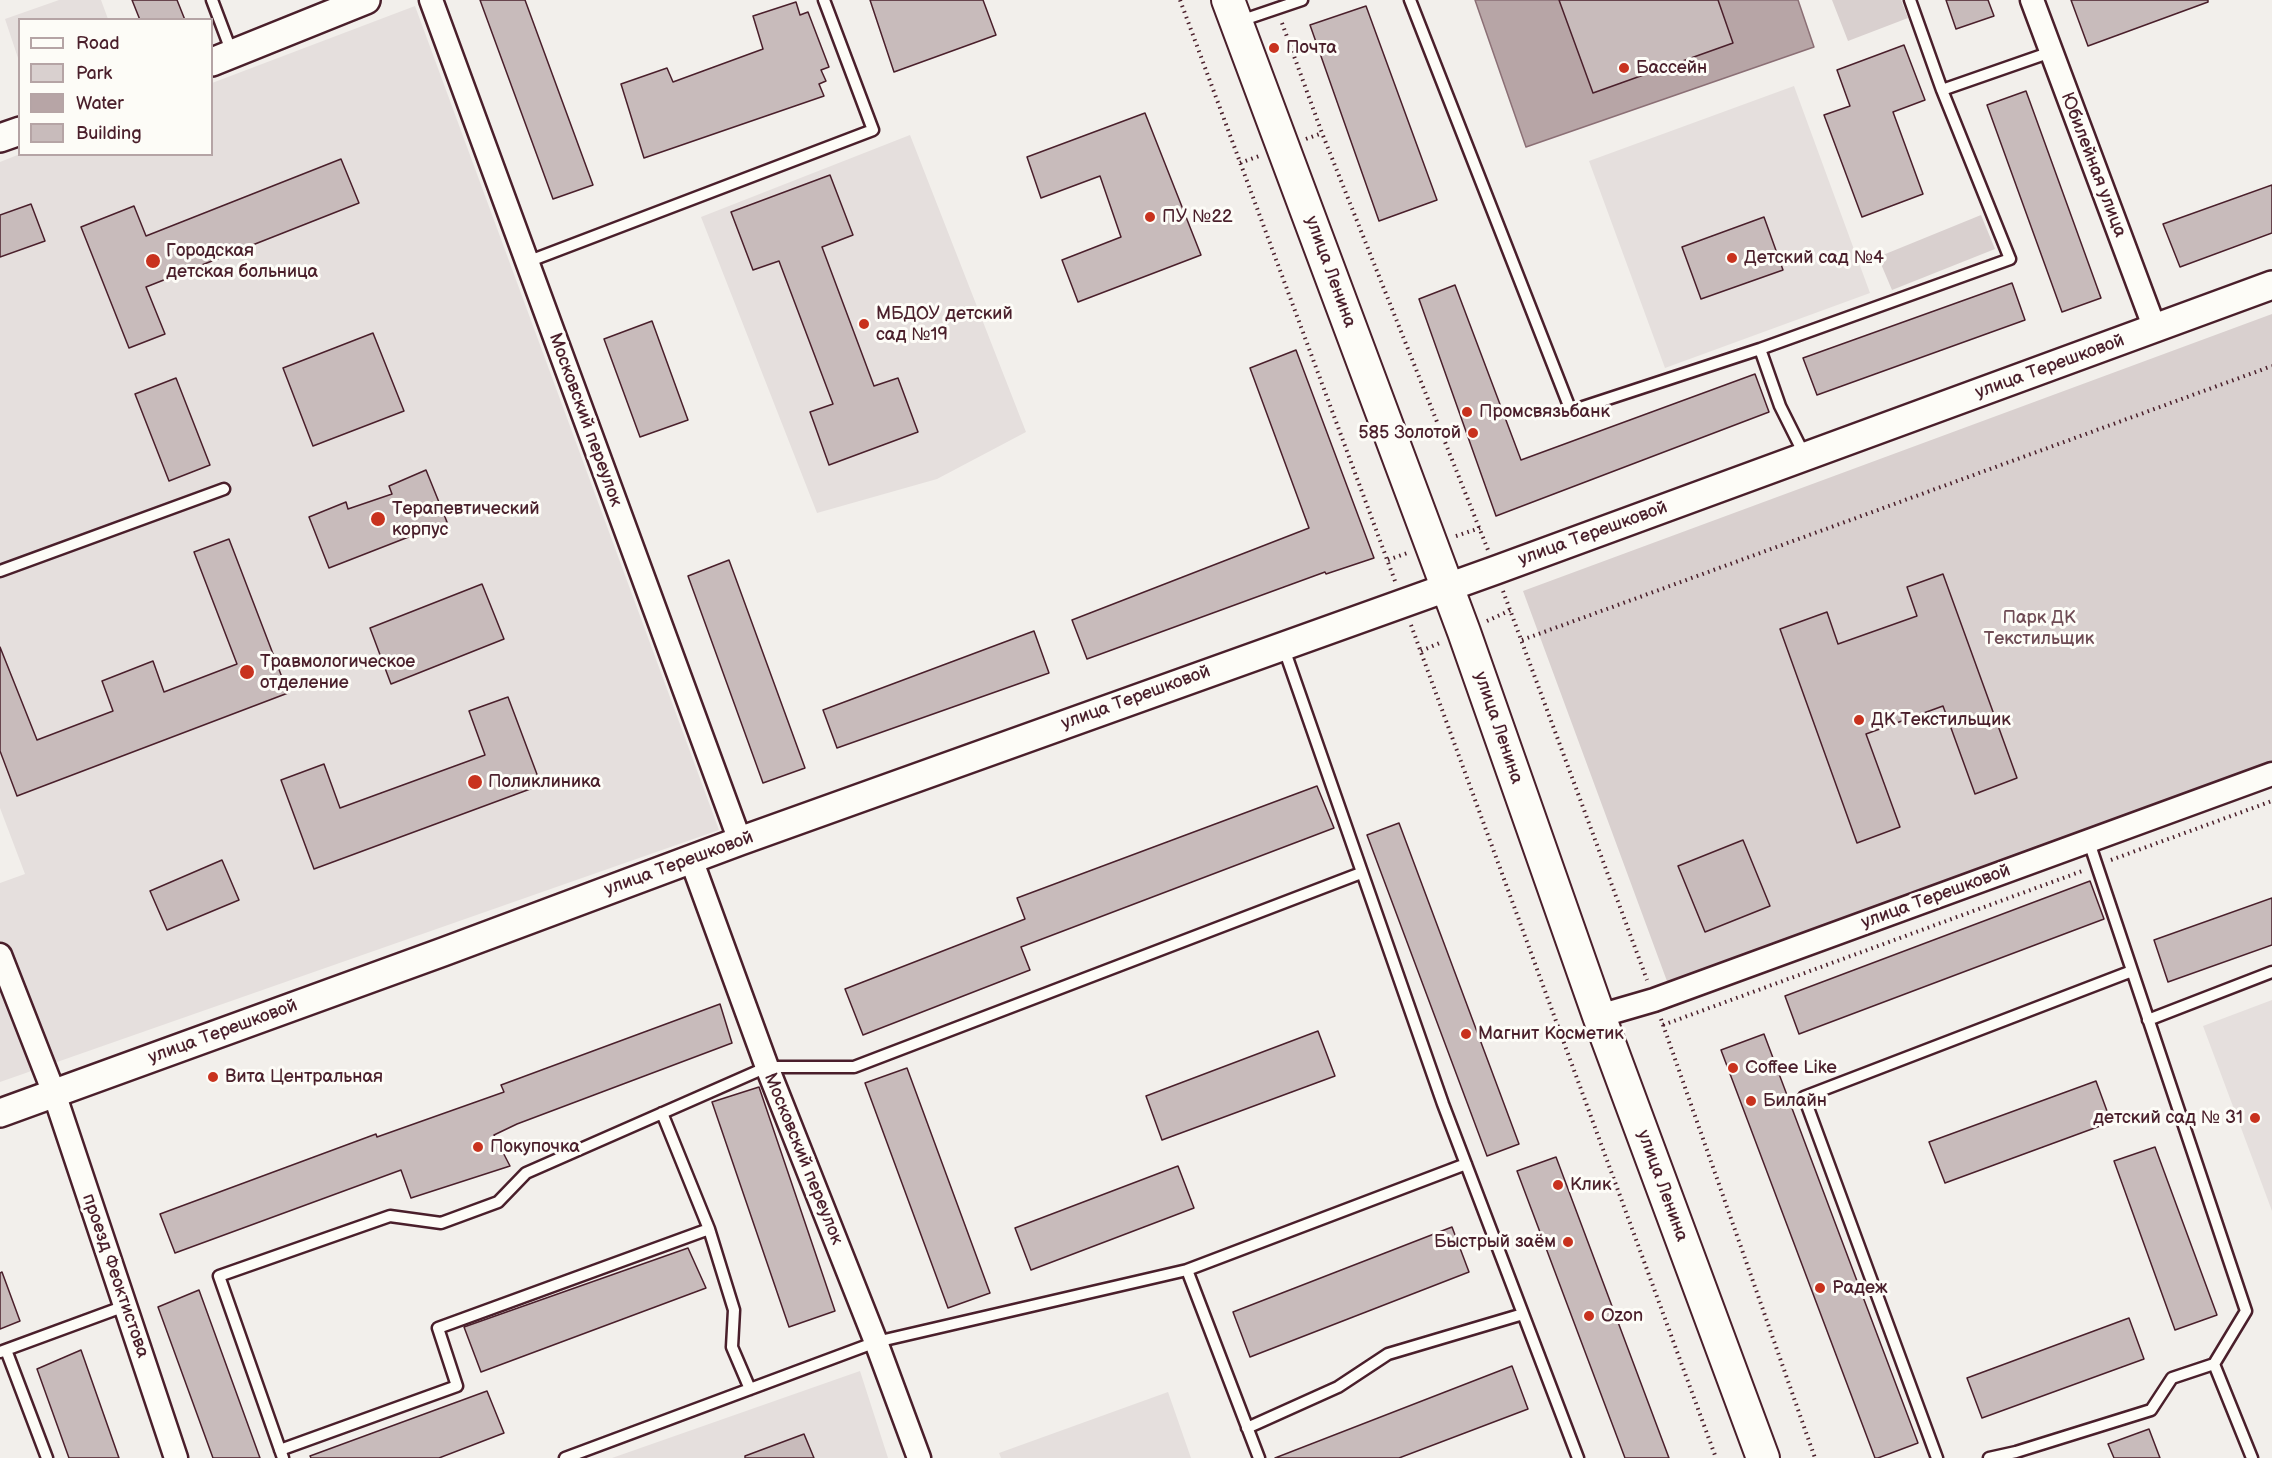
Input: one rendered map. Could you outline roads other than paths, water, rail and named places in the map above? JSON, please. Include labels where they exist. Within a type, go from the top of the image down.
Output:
[{"type":"main road","name":"улица Ленина","points":[[1232,11],[1446,588],[1599,1016],[1763,1458]]},
{"type":"street","points":[[222,58],[366,0]]},
{"type":"street","name":"Московский переулок","points":[[431,0],[740,841]]},
{"type":"street","name":"Юбилейная улица","points":[[2032,0],[2155,329]]},
{"type":"street","points":[[0,138],[18,132]]},
{"type":"street","name":"улица Терешковой","points":[[0,1113],[740,841],[1496,570],[2272,285]]},
{"type":"street","name":"улица Терешковой","points":[[1599,1016],[1654,1000],[2272,774]]},
{"type":"street","name":"Московский переулок","points":[[691,859],[766,1067],[876,1341],[919,1458]]},
{"type":"street","name":"проезд Феоктистова","points":[[0,955],[54,1093],[176,1458]]},
{"type":"lane","points":[[212,0],[222,58]]},
{"type":"lane","points":[[527,262],[873,130],[824,0]]},
{"type":"lane","points":[[1232,11],[1277,8],[1302,0]]},
{"type":"lane","points":[[1410,0],[1571,411],[1760,349],[2010,259],[1942,90],[1910,0]]},
{"type":"lane","points":[[1942,90],[2050,52]]},
{"type":"lane","points":[[1760,349],[1780,406],[1805,456]]},
{"type":"lane","points":[[0,571],[224,489]]},
{"type":"lane","points":[[1283,646],[1361,873],[1466,1164],[1578,1458]]},
{"type":"lane","points":[[1989,1458],[2016,1452],[2151,1410],[2172,1378],[2214,1364],[2246,1311],[2089,842]]},
{"type":"lane","points":[[709,1229],[438,1328],[457,1386],[282,1454],[219,1276],[390,1216],[441,1223],[451,1220],[498,1202],[526,1173],[766,1067],[854,1067],[1361,873]]},
{"type":"lane","points":[[1937,1458],[1804,1097],[2132,971]]},
{"type":"lane","points":[[2148,1020],[2272,972]]},
{"type":"lane","points":[[662,1113],[709,1229],[734,1310],[732,1347],[750,1389]]},
{"type":"lane","points":[[565,1458],[876,1341],[1187,1270],[1466,1164]]},
{"type":"lane","points":[[1187,1270],[1259,1458]]},
{"type":"lane","points":[[47,1458],[3,1351],[125,1306]]},
{"type":"lane","points":[[1247,1428],[1338,1387],[1388,1354],[1523,1314]]},
{"type":"lane","points":[[2214,1364],[2252,1458]]},
{"type":"water","points":[[1475,0],[1798,0],[1814,47],[1526,147]]},
{"type":"place","name":"Почта","points":[[1274,48]]},
{"type":"place","name":"Бассейн","points":[[1624,68]]},
{"type":"place","name":"ПУ №22","points":[[1150,217]]},
{"type":"place","name":"Детский сад №4","points":[[1732,258]]},
{"type":"place","name":"Городская детская больница","points":[[153,261]]},
{"type":"place","name":"МБДОУ детский сад №19","points":[[864,324]]},
{"type":"place","name":"Промсвязьбанк","points":[[1467,412]]},
{"type":"place","name":"585 Золотой","points":[[1473,433]]},
{"type":"place","name":"Терапевтический корпус","points":[[378,519]]},
{"type":"place","name":"Травмологическое отделение","points":[[247,672]]},
{"type":"place","name":"ДК Текстильщик","points":[[1859,720]]},
{"type":"place","name":"Поликлиника","points":[[475,782]]},
{"type":"place","name":"Магнит Косметик","points":[[1466,1034]]},
{"type":"place","name":"Coffee Like","points":[[1733,1068]]},
{"type":"place","name":"Вита Центральная","points":[[213,1077]]},
{"type":"place","name":"Билайн","points":[[1751,1101]]},
{"type":"place","name":"детский сад № 31","points":[[2255,1118]]},
{"type":"place","name":"Покупочка","points":[[478,1147]]},
{"type":"place","name":"Клик","points":[[1558,1185]]},
{"type":"place","name":"Быстрый заём","points":[[1568,1242]]},
{"type":"place","name":"Радеж","points":[[1820,1288]]},
{"type":"place","name":"Ozon","points":[[1589,1316]]},
{"type":"park label","name":"Парк ДК Текстильщик","points":[[2039,628]]}]
